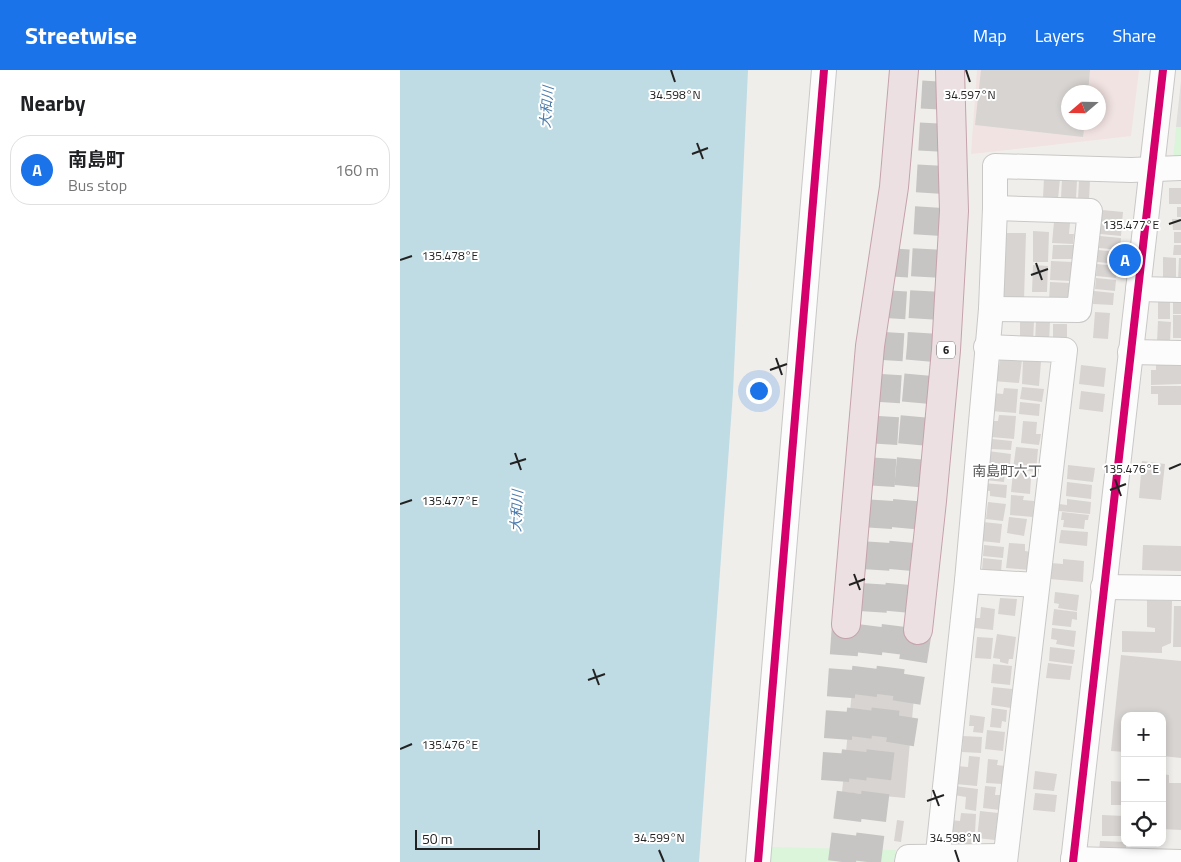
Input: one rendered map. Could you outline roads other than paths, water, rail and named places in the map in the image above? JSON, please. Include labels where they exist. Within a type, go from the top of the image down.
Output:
[{"type":"highway","points":[[846,624],[870,346],[894,186],[904,70]]},
{"type":"highway","name":"6","points":[[918,630],[946,350],[954,211],[950,70]]},
{"type":"street","points":[[758,862],[824,70]]},
{"type":"street","points":[[1163,70],[1073,861],[1181,862]]},
{"type":"street","points":[[938,859],[967,581],[990,308],[995,166],[1152,170],[1181,168]]},
{"type":"street","points":[[990,308],[1079,310],[1090,211],[995,208]]},
{"type":"street","points":[[1138,289],[1181,290]]},
{"type":"street","points":[[907,862],[908,857],[1005,859],[1065,350],[986,347]]},
{"type":"street","points":[[1130,352],[1181,353]]},
{"type":"street","points":[[967,581],[1037,585]]},
{"type":"street","points":[[1103,587],[1181,588]]},
{"type":"water","name":"大和川","points":[[400,70],[748,70],[733,392],[699,862],[400,862]]},
{"type":"tunnel","points":[[867,862],[896,624],[921,346],[937,70]]},
{"type":"tunnel","points":[[842,862],[872,622],[896,244]]},
{"type":"tunnel","points":[[835,781],[846,624]]},
{"type":"tunnel","points":[[900,744],[918,630]]},
{"type":"place","name":"南島町","points":[[1125,260]]},
{"type":"district","name":"南島町六丁","points":[[1007,470]]}]
